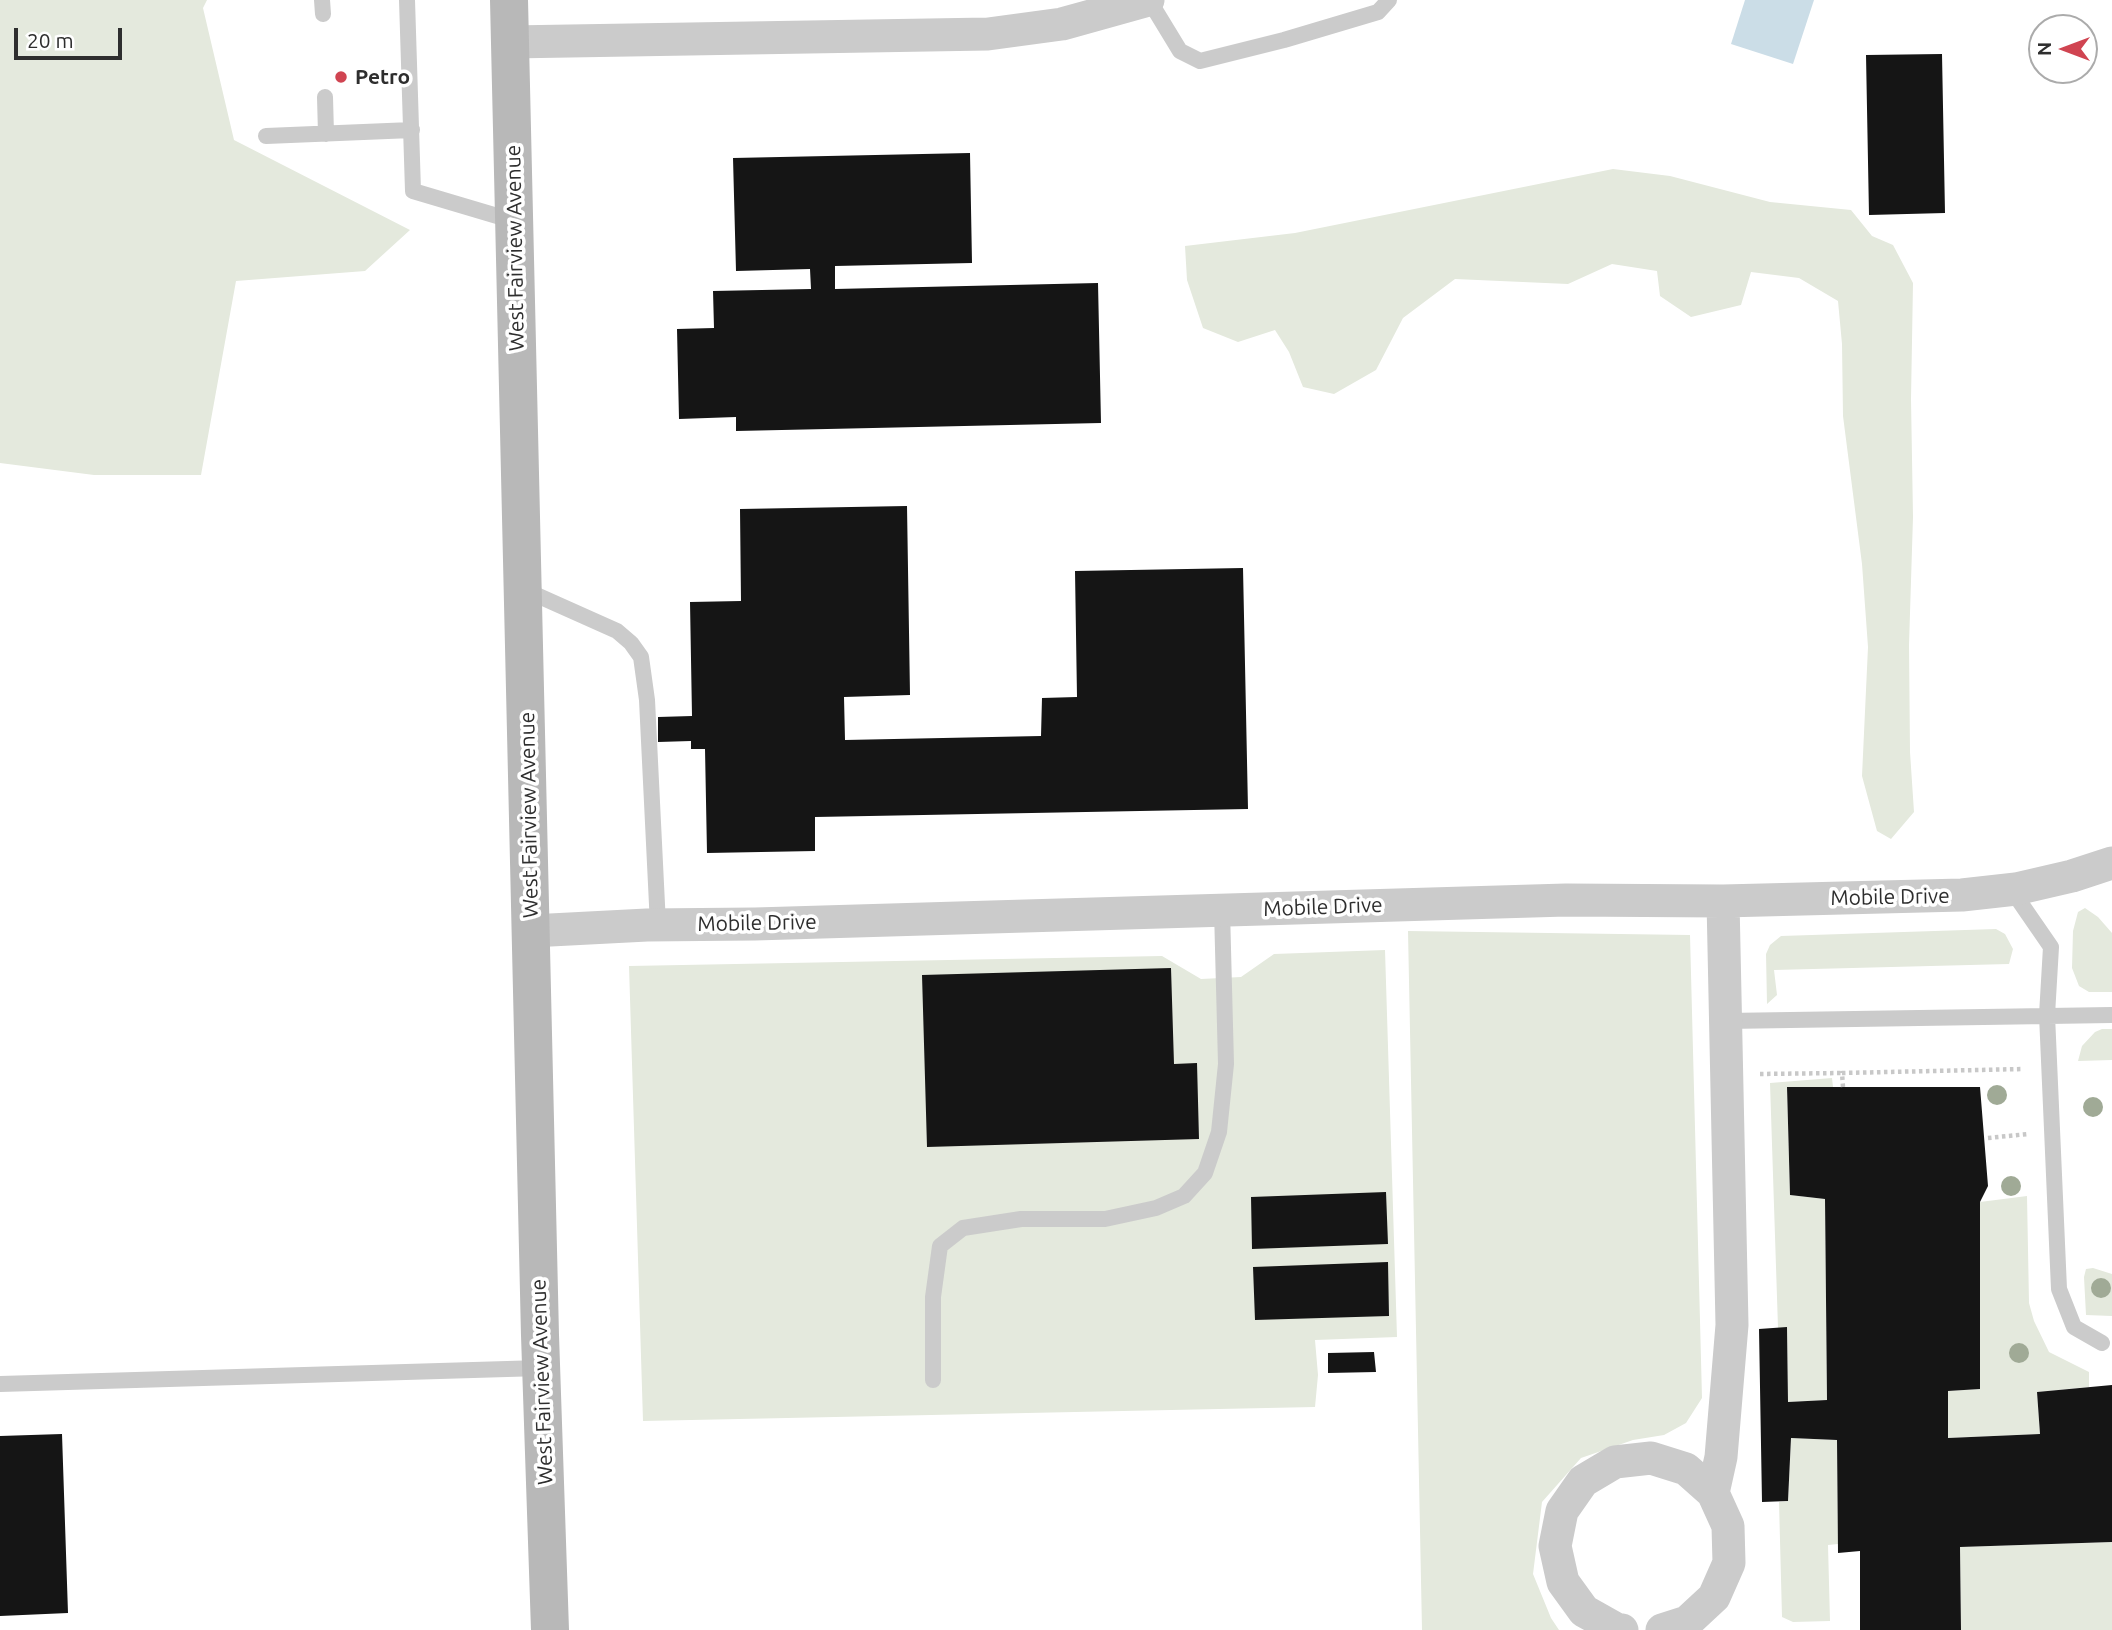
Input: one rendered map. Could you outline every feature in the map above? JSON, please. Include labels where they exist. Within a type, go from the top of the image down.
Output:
[{"type":"main road","name":"West Fairview Avenue","points":[[509,0],[541,1368],[550,1630]]},
{"type":"street","points":[[510,42],[988,34],[1062,24],[1149,0]]},
{"type":"street","name":"Mobile Drive","points":[[531,931],[658,925],[1566,900],[1723,901],[1962,895],[2011,889],[2072,876],[2112,863]]},
{"type":"street","points":[[1713,1493],[1721,1457],[1732,1325],[1723,901]]},
{"type":"street","points":[[1622,1630],[1584,1611],[1563,1582],[1555,1546],[1562,1511],[1583,1481],[1615,1462],[1651,1458],[1686,1469],[1713,1493],[1728,1526],[1729,1563],[1714,1597],[1687,1622],[1662,1630]]},
{"type":"lane","points":[[407,0],[413,191],[514,221]]},
{"type":"lane","points":[[1149,0],[1180,51],[1200,61],[1378,12],[1389,0]]},
{"type":"lane","points":[[325,96],[326,134]]},
{"type":"lane","points":[[266,136],[412,130]]},
{"type":"lane","points":[[523,589],[617,631],[631,643],[641,657],[647,700],[658,925]]},
{"type":"lane","points":[[2011,889],[2050,947],[2047,1015],[2059,1289],[2074,1327],[2102,1343]]},
{"type":"lane","points":[[933,1380],[933,1297],[940,1246],[963,1228],[1021,1219],[1105,1219],[1156,1208],[1184,1196],[1205,1173],[1219,1132],[1226,1064],[1222,910]]},
{"type":"lane","points":[[1726,1021],[2112,1015]]},
{"type":"lane","points":[[0,1384],[541,1368]]},
{"type":"path","points":[[1760,1087],[1759,1073],[2029,1069]]},
{"type":"path","points":[[1842,1073],[1843,1087]]},
{"type":"shaded area","points":[[0,0],[207,0],[203,8],[234,140],[410,230],[365,271],[236,281],[201,475],[94,475],[0,463]]},
{"type":"shaded area","points":[[1613,169],[1670,176],[1770,202],[1851,210],[1872,236],[1893,245],[1913,283],[1913,517],[1909,645],[1910,752],[1914,812],[1891,839],[1877,831],[1862,776],[1868,647],[1862,564],[1843,416],[1842,344],[1838,301],[1799,278],[1751,272],[1741,305],[1691,317],[1660,296],[1657,271],[1612,264],[1568,284],[1455,279],[1403,318],[1376,370],[1334,394],[1303,387],[1289,352],[1275,330],[1238,342],[1203,328],[1187,280],[1185,246],[1295,233]]},
{"type":"shaded area","points":[[2085,908],[2098,917],[2112,933],[2112,992],[2089,992],[2079,986],[2072,968],[2073,931],[2078,912]]},
{"type":"shaded area","points":[[1996,929],[2005,934],[2013,949],[2009,964],[1774,970],[1777,995],[1767,1004],[1766,954],[1770,945],[1781,936]]},
{"type":"shaded area","points":[[1408,931],[1690,935],[1702,1398],[1686,1423],[1664,1435],[1633,1440],[1581,1458],[1542,1502],[1533,1574],[1551,1618],[1559,1630],[1422,1630]]},
{"type":"shaded area","points":[[1385,950],[1397,1337],[1315,1340],[1318,1375],[1315,1407],[643,1421],[629,966],[1162,956],[1201,979],[1241,977],[1274,954]]},
{"type":"shaded area","points":[[2112,1029],[2112,1060],[2078,1061],[2082,1046],[2095,1032]]},
{"type":"shaded area","points":[[1832,1078],[1833,1087],[1787,1088],[1790,1195],[1825,1199],[1827,1400],[1788,1402],[1787,1328],[1778,1328],[1770,1083]]},
{"type":"shaded area","points":[[2027,1196],[2029,1303],[2034,1321],[2049,1352],[2089,1372],[2089,1387],[2037,1392],[2040,1434],[1948,1438],[1948,1391],[1980,1389],[1980,1202]]},
{"type":"shaded area","points":[[2093,1268],[2112,1274],[2112,1316],[2086,1315],[2084,1277],[2086,1269]]},
{"type":"shaded area","points":[[1791,1438],[1837,1440],[1838,1544],[1828,1545],[1830,1621],[1793,1622],[1782,1617],[1779,1502],[1788,1501]]},
{"type":"shaded area","points":[[2112,1542],[2112,1630],[1961,1630],[1960,1547]]},
{"type":"water","points":[[1745,0],[1814,0],[1793,64],[1731,44]]},
{"type":"building","points":[[1942,54],[1945,213],[1869,215],[1866,55]]},
{"type":"building","points":[[970,153],[972,263],[835,266],[835,289],[1098,283],[1101,423],[736,431],[736,417],[679,419],[677,329],[714,328],[713,291],[811,289],[810,269],[736,271],[733,158]]},
{"type":"building","points":[[907,506],[910,695],[844,697],[845,740],[1041,736],[1042,698],[1077,697],[1075,571],[1243,568],[1248,809],[815,817],[815,851],[707,853],[705,749],[691,749],[691,741],[658,742],[658,717],[692,716],[690,602],[741,601],[740,509]]},
{"type":"building","points":[[1171,968],[1174,1064],[1197,1063],[1199,1139],[927,1147],[922,975]]},
{"type":"building","points":[[1787,1087],[1980,1087],[1988,1186],[1980,1202],[1980,1389],[1948,1391],[1948,1438],[2040,1434],[2037,1392],[2112,1385],[2112,1542],[1960,1547],[1961,1630],[1860,1630],[1860,1551],[1838,1553],[1837,1440],[1791,1438],[1788,1501],[1762,1502],[1759,1329],[1787,1327],[1788,1402],[1827,1400],[1825,1199],[1790,1195]]},
{"type":"building","points":[[1386,1192],[1388,1244],[1252,1249],[1251,1197]]},
{"type":"building","points":[[1388,1262],[1389,1316],[1255,1320],[1253,1267]]},
{"type":"building","points":[[1374,1352],[1376,1372],[1328,1373],[1328,1353]]},
{"type":"building","points":[[62,1434],[68,1613],[0,1616],[0,1436]]},
{"type":"place","name":"Petro","points":[[341,77]]}]
